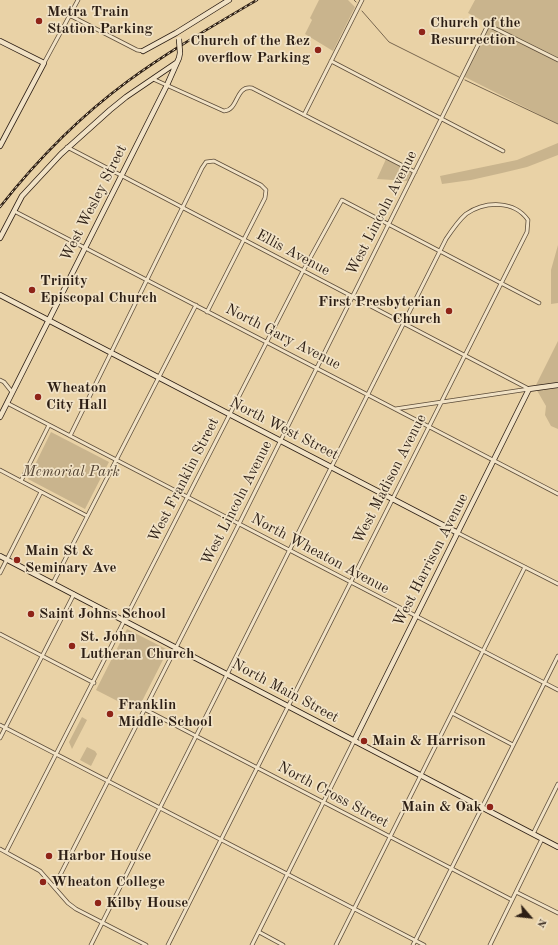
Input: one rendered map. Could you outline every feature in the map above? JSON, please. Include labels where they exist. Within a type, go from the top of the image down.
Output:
[{"type":"street","points":[[0,146],[78,0]]},
{"type":"street","points":[[69,15],[137,50],[144,51],[229,0]]},
{"type":"street","points":[[304,115],[362,0]]},
{"type":"street","name":"West Lincoln Avenue","points":[[54,887],[281,441],[488,25],[495,27],[558,60]]},
{"type":"street","name":"West Wesley Street","points":[[0,417],[178,62],[180,53],[179,39],[176,33]]},
{"type":"street","points":[[0,41],[44,63]]},
{"type":"street","points":[[331,61],[503,151]]},
{"type":"street","points":[[0,238],[22,196],[67,148],[110,110],[178,62]]},
{"type":"street","points":[[153,79],[224,111],[233,107],[242,90],[250,87],[415,172]]},
{"type":"street","name":"Ellis Avenue","points":[[67,148],[529,389]]},
{"type":"street","points":[[70,436],[206,162],[214,161],[261,185],[266,190],[265,198],[207,312]]},
{"type":"street","name":"West Franklin Street","points":[[6,852],[94,683],[303,271],[342,200],[389,224]]},
{"type":"street","name":"West Madison Avenue","points":[[91,945],[440,251],[454,227],[471,211],[481,206],[498,204],[510,206],[519,210],[528,220],[528,228],[168,945]]},
{"type":"street","name":"North Gary Avenue","points":[[14,211],[558,494]]},
{"type":"street","points":[[389,224],[540,303]]},
{"type":"street","name":"North West Street","points":[[0,295],[558,584]]},
{"type":"street","points":[[53,583],[196,306]]},
{"type":"street","points":[[0,380],[4,382],[12,392]]},
{"type":"street","points":[[395,409],[558,385]]},
{"type":"street","name":"West Harrison Avenue","points":[[354,741],[529,389]]},
{"type":"street","name":"North Wheaton Avenue","points":[[7,403],[558,690]]},
{"type":"street","points":[[20,481],[49,425]]},
{"type":"street","points":[[0,470],[87,516]]},
{"type":"street","points":[[0,573],[41,492]]},
{"type":"street","name":"North Main Street","points":[[0,556],[558,847]]},
{"type":"street","points":[[336,945],[525,567]]},
{"type":"street","points":[[0,738],[74,594]]},
{"type":"street","points":[[0,634],[94,683]]},
{"type":"street","points":[[413,945],[558,656]]},
{"type":"street","name":"North Cross Street","points":[[144,709],[512,900]]},
{"type":"street","points":[[452,713],[513,745]]},
{"type":"street","points":[[0,725],[424,945]]},
{"type":"street","points":[[252,945],[354,741]]},
{"type":"street","points":[[533,834],[558,784]]},
{"type":"street","points":[[490,945],[542,839]]},
{"type":"street","points":[[0,849],[40,871],[66,901],[76,908],[146,945]]},
{"type":"street","points":[[516,892],[558,914]]},
{"type":"street","points":[[259,932],[283,945]]},
{"type":"green space","points":[[319,0],[348,0],[355,7],[333,51],[305,34],[312,20],[310,18]]},
{"type":"green space","points":[[475,0],[558,0],[558,124],[463,76],[489,24],[468,13]]},
{"type":"green space","points":[[558,143],[558,155],[527,167],[471,180],[442,184],[440,176],[517,160]]},
{"type":"green space","points":[[386,159],[413,173],[409,181],[377,179]]},
{"type":"green space","points":[[558,245],[558,303],[551,304],[551,270]]},
{"type":"green space","points":[[558,341],[558,429],[551,426],[545,415],[546,406],[535,387]]},
{"type":"green space","name":"Memorial Park","points":[[51,432],[109,462],[85,509],[28,479]]},
{"type":"green space","points":[[127,629],[168,650],[137,711],[96,690]]},
{"type":"green space","points":[[82,717],[87,720],[72,749],[69,742]]},
{"type":"green space","points":[[87,747],[95,751],[97,754],[91,766],[80,760]]},
{"type":"waterway","points":[[362,11],[389,42],[459,77]]},
{"type":"waterway","points":[[465,80],[558,124]]},
{"type":"railway","points":[[0,207],[44,156],[76,124],[110,95],[175,49],[257,0]]},
{"type":"place","name":"Metra Train Station Parking","points":[[39,21]]},
{"type":"place","name":"Church of the Resurrection","points":[[422,32]]},
{"type":"place","name":"Church of the Rez overflow Parking","points":[[318,50]]},
{"type":"place","name":"Trinity Episcopal Church","points":[[32,290]]},
{"type":"place","name":"First Presbyterian Church","points":[[449,311]]},
{"type":"place","name":"Wheaton City Hall","points":[[38,397]]},
{"type":"place","name":"Main St & Seminary Ave","points":[[17,560]]},
{"type":"place","name":"Saint Johns School","points":[[31,614]]},
{"type":"place","name":"St. John Lutheran Church","points":[[72,646]]},
{"type":"place","name":"Franklin Middle School","points":[[110,714]]},
{"type":"place","name":"Main & Harrison","points":[[364,741]]},
{"type":"place","name":"Main & Oak","points":[[490,807]]},
{"type":"place","name":"Harbor House","points":[[49,856]]},
{"type":"place","name":"Wheaton College","points":[[43,882]]},
{"type":"place","name":"Kilby House","points":[[98,903]]}]
